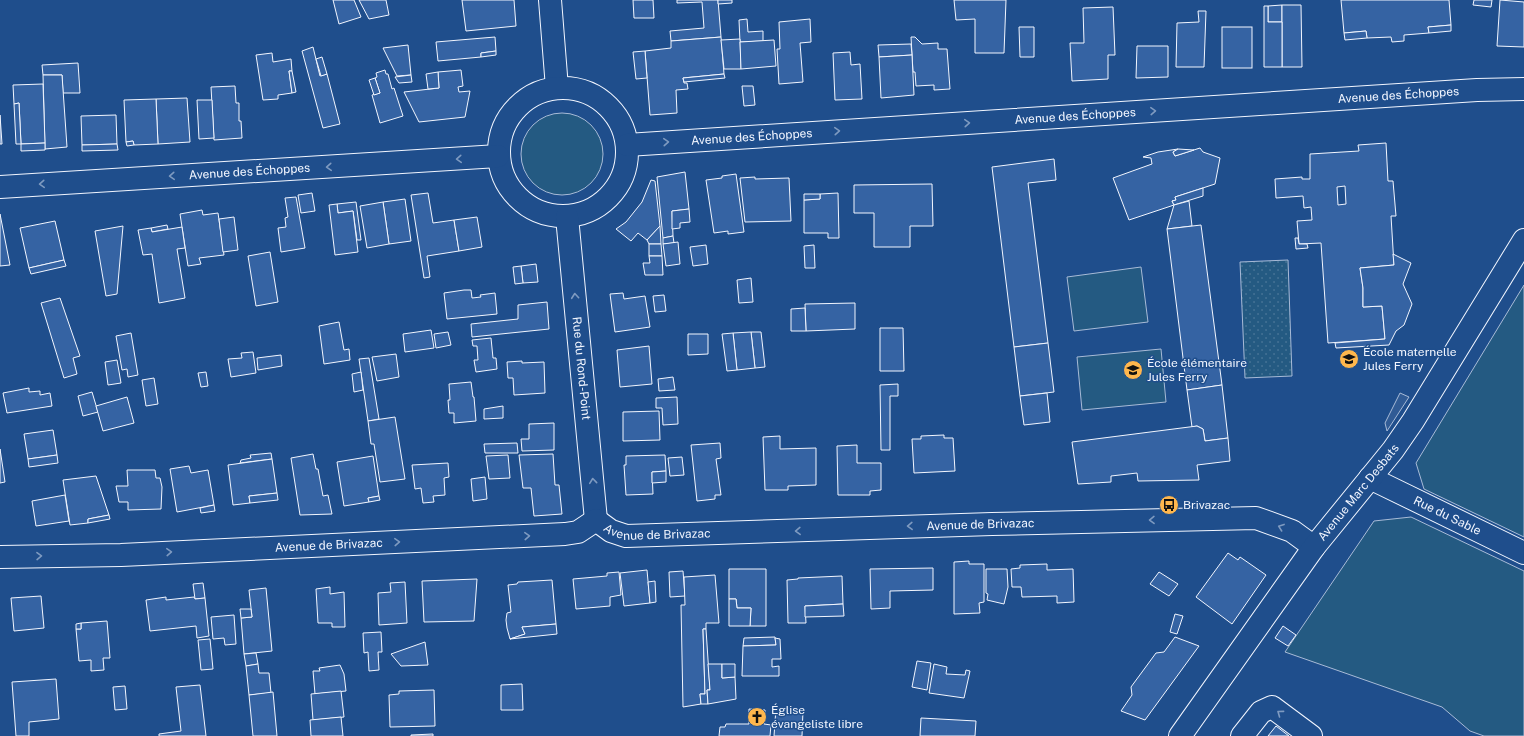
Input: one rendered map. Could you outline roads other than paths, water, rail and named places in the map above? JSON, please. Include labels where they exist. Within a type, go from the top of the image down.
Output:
[{"type":"street","points":[[550,0],[557,88]]},
{"type":"street","points":[[557,88],[577,89],[595,96],[611,109],[621,126],[627,144],[626,165],[618,185],[605,201],[587,212],[567,217],[547,215],[528,206],[513,193],[503,176],[498,156],[500,136],[508,118],[521,103],[538,92],[557,88]]},
{"type":"street","name":"Avenue des Échoppes","points":[[627,144],[1477,90],[1524,89]]},
{"type":"street","name":"Avenue des Échoppes","points":[[0,187],[498,156]]},
{"type":"street","name":"Rue du Rond-Point","points":[[567,217],[596,520]]},
{"type":"street","name":"Avenue Marc Desbats","points":[[1180,736],[1314,547],[1393,450],[1413,421],[1524,240]]},
{"type":"street","name":"Rue du Sable","points":[[1370,478],[1524,553]]},
{"type":"street","name":"Avenue de Brivazac","points":[[0,557],[122,554],[565,534],[578,532],[596,520],[611,531],[626,536],[984,524],[1256,518],[1292,531],[1314,547]]},
{"type":"street","points":[[1242,736],[1261,712],[1272,707],[1311,736]]},
{"type":"place","name":"École maternelle Jules Ferry","points":[[1349,359]]},
{"type":"place","name":"École élémentaire Jules Ferry","points":[[1133,370]]},
{"type":"place","name":"Brivazac","points":[[1169,505]]},
{"type":"place","name":"Église évangeliste libre","points":[[757,717]]}]
